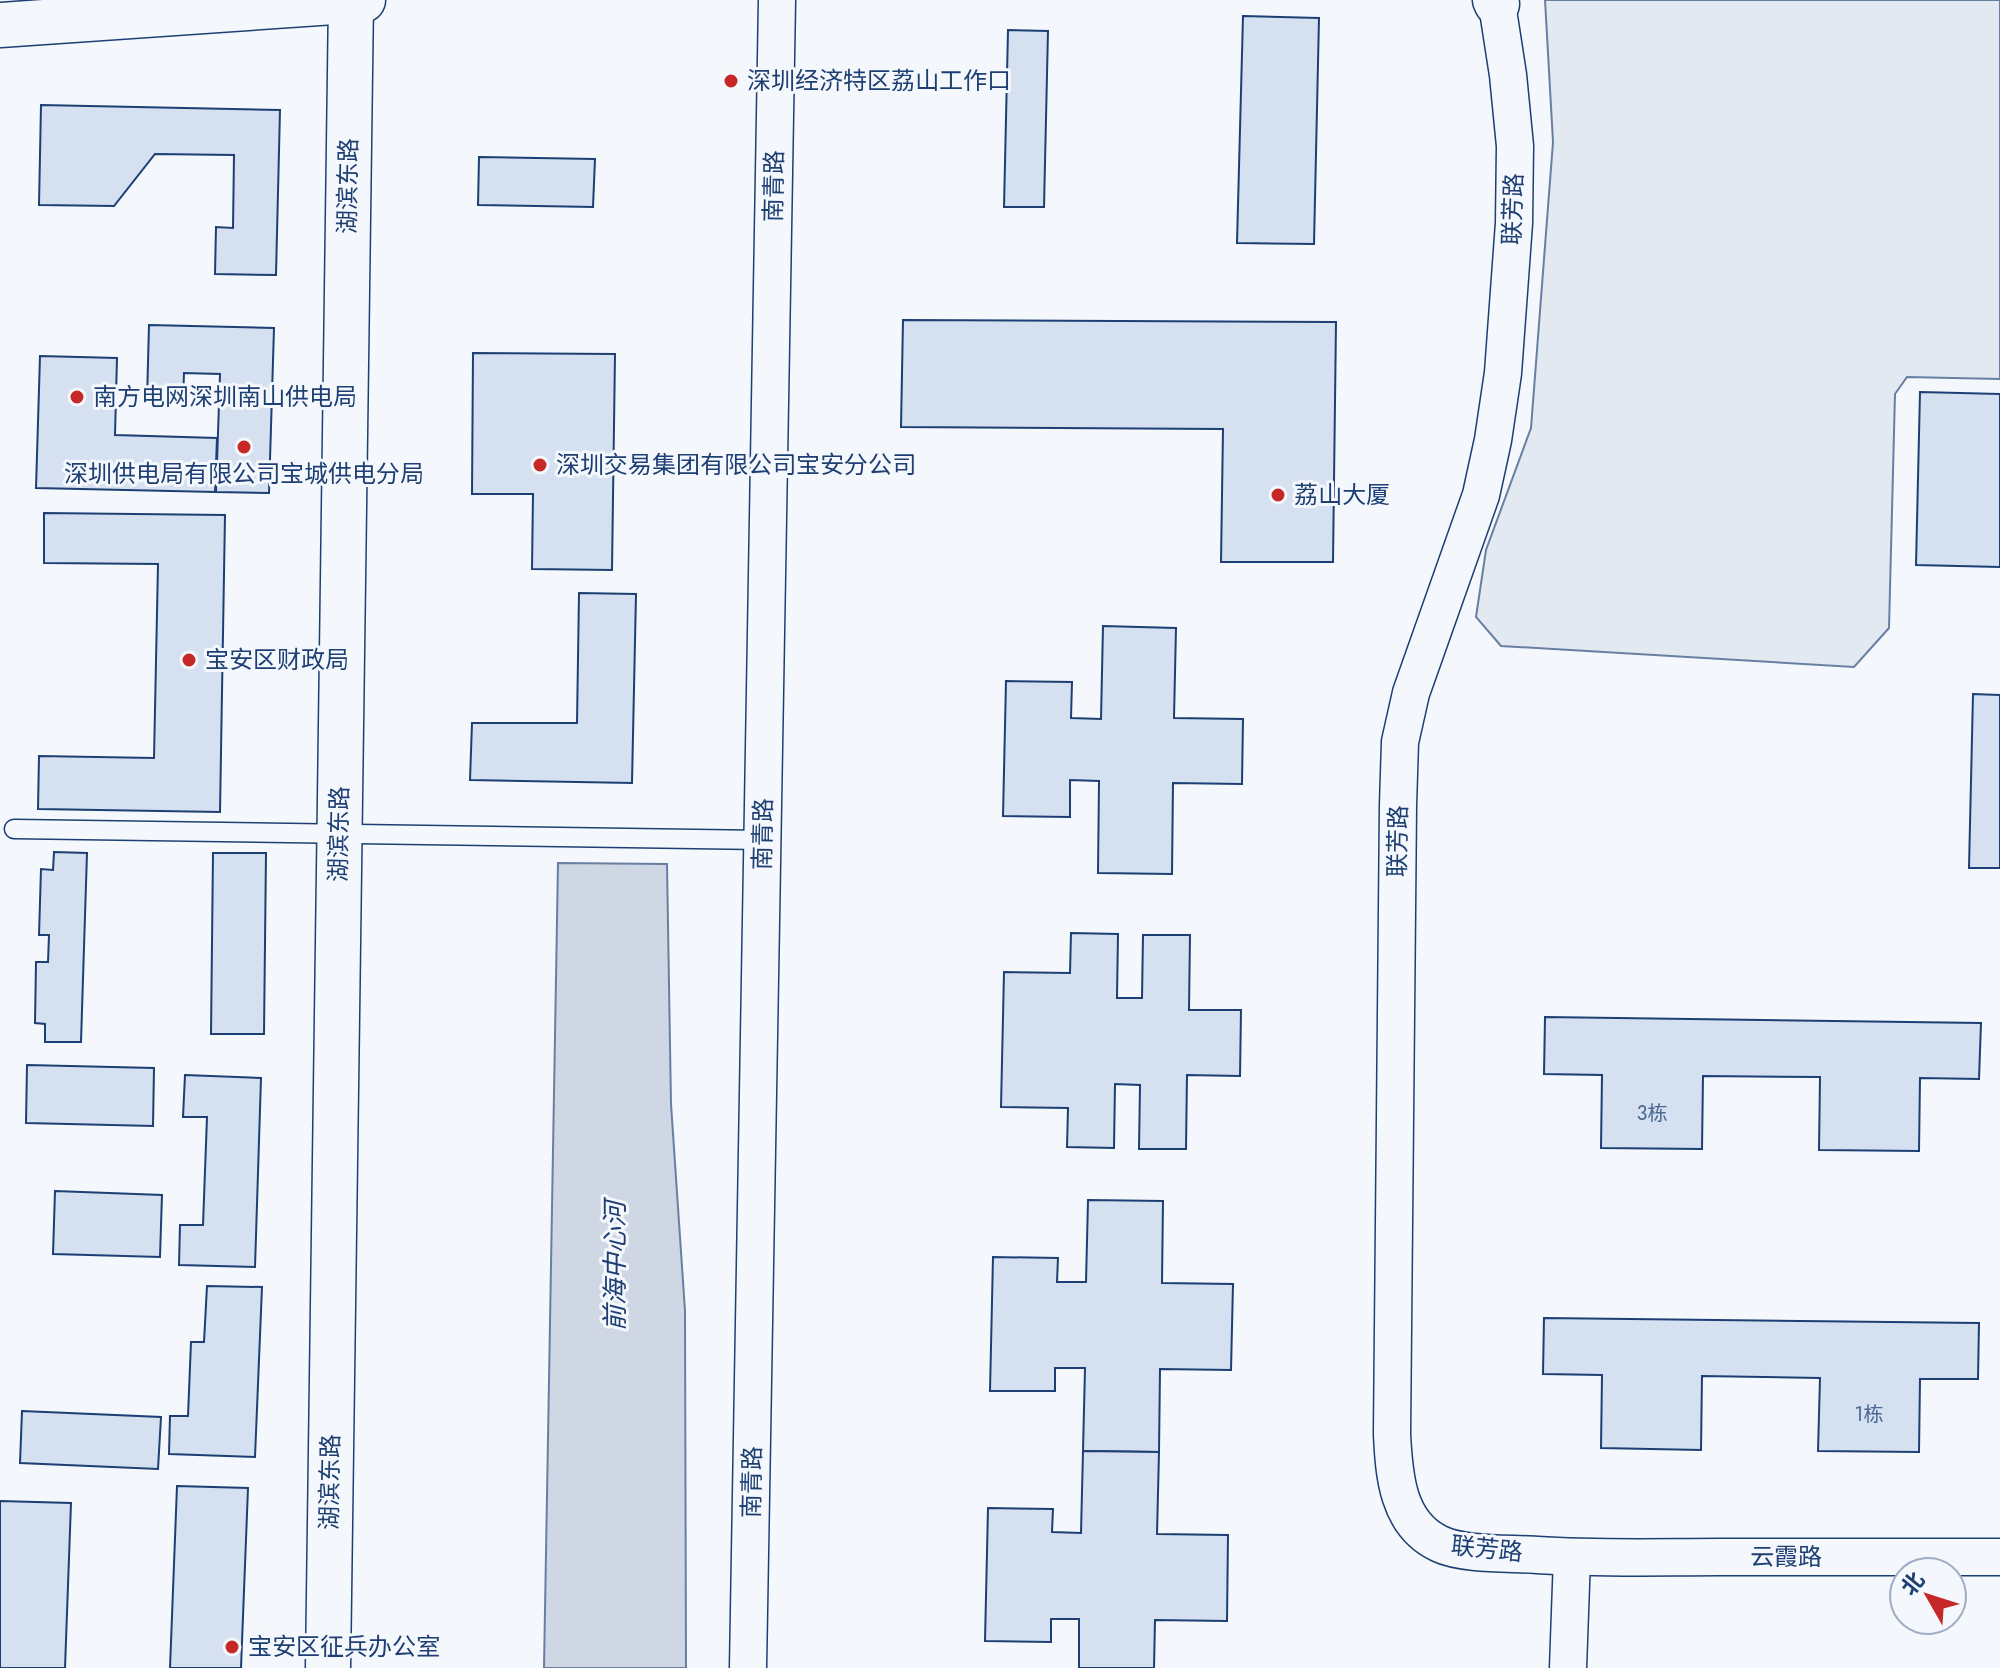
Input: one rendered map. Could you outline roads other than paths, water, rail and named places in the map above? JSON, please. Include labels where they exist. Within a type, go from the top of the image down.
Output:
[{"type":"main road","name":"湖滨东路","points":[[328,1668],[351,0]]},
{"type":"main road","points":[[0,25],[363,0]]},
{"type":"street","name":"南青路","points":[[748,1668],[777,0]]},
{"type":"street","name":"联芳路","points":[[1496,1],[1515,146],[1514,223],[1503,373],[1481,495],[1411,693],[1400,742],[1392,1434],[1399,1496],[1421,1532],[1441,1545],[1462,1550],[1572,1557]]},
{"type":"street","name":"云霞路","points":[[1572,1557],[2000,1557]]},
{"type":"street","points":[[1568,1668],[1572,1557]]},
{"type":"lane","points":[[14,829],[763,840]]},
{"type":"water","name":"前海中心河","points":[[558,863],[667,864],[671,1104],[685,1311],[686,1668],[544,1668]]},
{"type":"place","name":"深圳经济特区荔山工作口","points":[[731,81]]},
{"type":"place","name":"南方电网深圳南山供电局","points":[[77,397]]},
{"type":"place","name":"深圳供电局有限公司宝城供电分局","points":[[244,447]]},
{"type":"place","name":"深圳交易集团有限公司宝安分公司","points":[[540,465]]},
{"type":"place","name":"荔山大厦","points":[[1278,495]]},
{"type":"place","name":"宝安区财政局","points":[[189,660]]},
{"type":"place","name":"宝安区征兵办公室","points":[[232,1647]]}]
